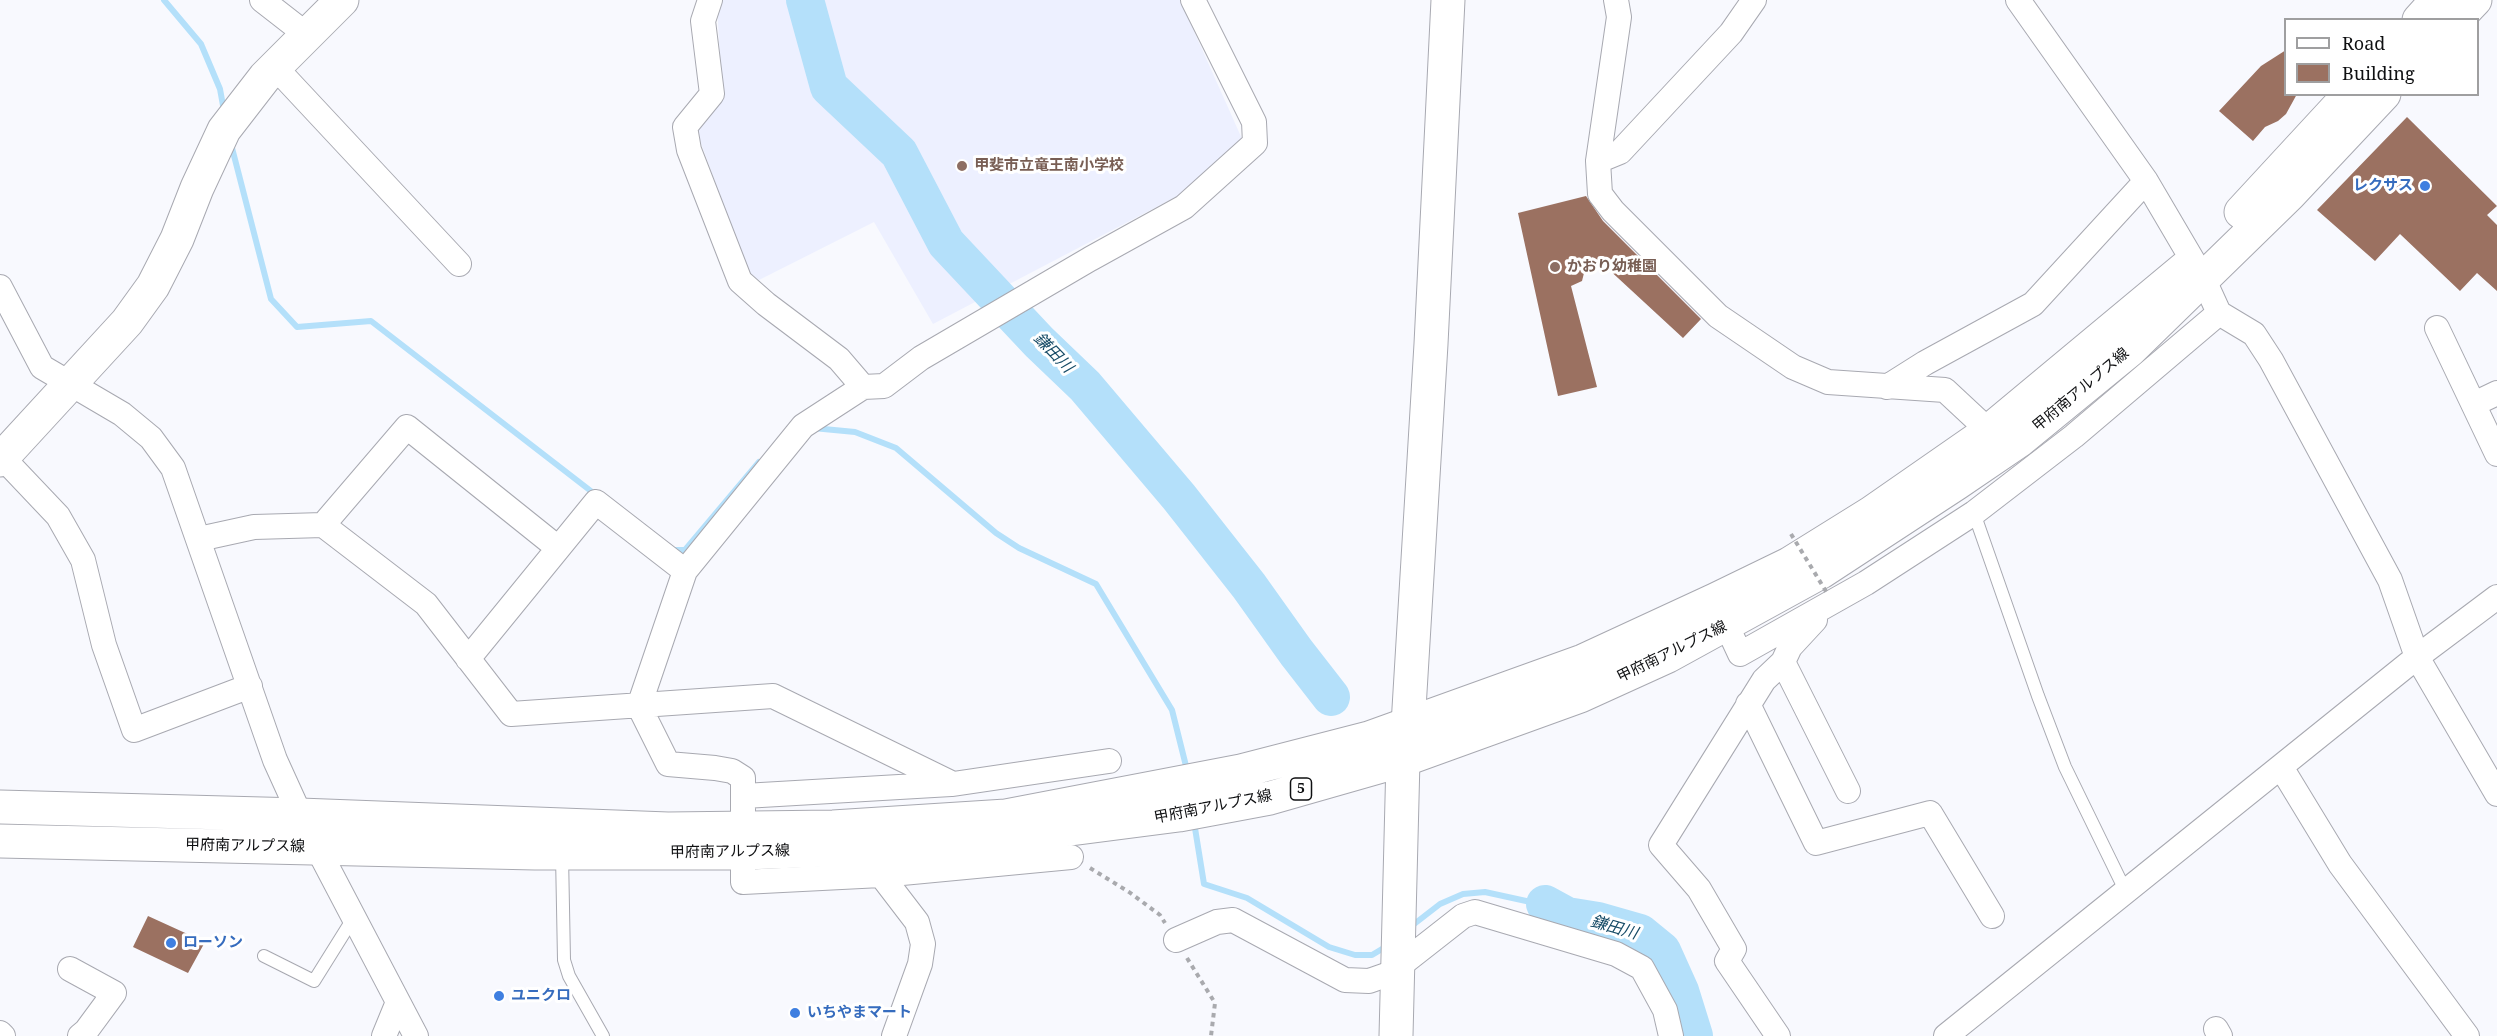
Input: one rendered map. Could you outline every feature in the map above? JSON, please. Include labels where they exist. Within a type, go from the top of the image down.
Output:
[{"type":"main road","points":[[1,458],[127,322],[153,286],[177,239],[197,188],[224,130],[275,67],[342,0]]},
{"type":"main road","points":[[1396,1036],[1403,760],[1408,725],[1431,344],[1448,0]]},
{"type":"main road","points":[[2421,18],[2438,0]]},
{"type":"main road","points":[[2458,18],[2475,0]]},
{"type":"main road","name":"甲府南アルプス線","points":[[0,841],[562,853],[744,841],[844,827],[1006,816],[1241,771],[1369,738],[1721,613],[1821,572],[2020,440],[2130,351],[2348,96]]},
{"type":"main road","name":"甲府南アルプス線","points":[[0,807],[300,815],[668,829],[744,841],[939,846],[1179,815],[1270,798],[1403,760],[1580,696],[1668,656],[1721,613],[1789,564],[1871,513],[1989,431],[2198,269],[2289,195],[2382,96]]},
{"type":"street","points":[[262,0],[307,35]]},
{"type":"street","points":[[710,0],[703,21],[712,94],[686,127],[689,150],[740,281],[766,304],[839,359],[862,387]]},
{"type":"street","points":[[1071,857],[881,874],[743,882],[744,796],[742,778],[732,771],[668,764],[639,706],[685,571],[803,426],[862,387],[884,386],[921,358],[1184,207],[1255,143],[1254,122],[1192,0]]},
{"type":"street","points":[[1616,0],[1619,17],[1598,161],[1600,194],[1613,211],[1718,316],[1793,367],[1828,382],[1945,390],[1989,431]]},
{"type":"street","points":[[1598,161],[1620,152],[1731,33],[1754,0]]},
{"type":"street","points":[[2018,0],[2146,181],[2198,269],[2219,313],[2254,334],[2271,360],[2390,580],[2417,657],[2497,794]]},
{"type":"street","points":[[275,67],[459,264]]},
{"type":"street","points":[[1887,387],[1925,363],[2033,304],[2146,181]]},
{"type":"street","points":[[0,287],[42,366],[68,384],[122,414],[151,438],[173,468],[275,760],[300,815],[416,1036]]},
{"type":"street","points":[[1721,613],[1740,654],[1828,599],[1866,584],[1974,513],[2074,436],[2219,313]]},
{"type":"street","points":[[2437,328],[2497,454]]},
{"type":"street","points":[[2474,404],[2497,393]]},
{"type":"street","points":[[323,525],[407,427],[558,548]]},
{"type":"street","points":[[1,458],[58,516],[83,560],[104,645],[134,730],[250,686]]},
{"type":"street","points":[[468,659],[596,502],[685,571]]},
{"type":"street","points":[[199,539],[254,527],[323,525],[426,604],[511,714],[773,696],[953,784]]},
{"type":"street","points":[[1946,1036],[2417,657],[2497,597]]},
{"type":"street","points":[[1778,1036],[1727,961],[1734,949],[1699,889],[1661,845],[1764,680],[1783,662],[1790,647],[1828,599]]},
{"type":"street","points":[[1783,662],[1848,791]]},
{"type":"street","points":[[1748,704],[1816,843],[1930,813],[1992,916]]},
{"type":"street","points":[[744,796],[953,784],[1109,761]]},
{"type":"street","points":[[2281,767],[2340,864],[2467,1036]]},
{"type":"street","points":[[881,874],[917,922],[923,944],[920,964],[894,1036]]},
{"type":"street","points":[[1176,940],[1217,922],[1233,920],[1346,980],[1369,981],[1389,974],[1398,962],[1463,916],[1475,912],[1616,954],[1642,968],[1665,1010],[1671,1036]]},
{"type":"street","points":[[70,969],[114,993],[80,1036]]},
{"type":"street","points":[[384,1036],[398,1002]]},
{"type":"lane","points":[[1974,513],[2065,767],[2126,892]]},
{"type":"lane","points":[[562,853],[564,960],[569,975],[603,1036]]},
{"type":"lane","points":[[264,956],[314,981],[354,917]]},
{"type":"path","points":[[1791,534],[1828,599]]},
{"type":"shaded area","name":"甲斐市立竜王南小学校","points":[[720,0],[1180,0],[1243,141],[1187,191],[933,324],[874,222],[759,280],[747,271],[692,118],[722,101],[717,2]]},
{"type":"building","points":[[2284,51],[2284,96],[2296,96],[2286,114],[2265,127],[2253,141],[2219,111],[2261,66]]},
{"type":"building","points":[[2407,117],[2497,206],[2487,215],[2497,225],[2497,291],[2477,273],[2460,291],[2400,234],[2375,261],[2317,210]]},
{"type":"building","points":[[1586,196],[1603,221],[1701,319],[1683,338],[1605,266],[1585,269],[1582,281],[1571,286],[1597,387],[1558,396],[1518,213]]},
{"type":"building","points":[[148,916],[205,942],[188,973],[133,947]]},
{"type":"waterway","points":[[164,0],[201,44],[220,89],[224,111]]},
{"type":"waterway","name":"鎌田川","points":[[805,0],[829,87],[899,153],[946,243],[1039,342],[1085,386],[1179,497],[1249,586],[1331,697]]},
{"type":"waterway","points":[[231,144],[271,299],[297,327],[371,321],[596,495]]},
{"type":"waterway","points":[[813,428],[855,432],[896,448],[996,533],[1019,548],[1096,584],[1172,710],[1187,770]]},
{"type":"waterway","points":[[673,550],[685,550],[759,462]]},
{"type":"waterway","points":[[1194,822],[1204,884],[1247,898],[1329,947],[1355,955],[1372,955],[1387,946]]},
{"type":"waterway","points":[[1409,928],[1440,904],[1463,894],[1485,892],[1558,908],[1598,921]]},
{"type":"waterway","name":"鎌田川","points":[[1545,904],[1567,916],[1598,921],[1640,933],[1662,951],[1680,991],[1694,1036]]},
{"type":"place","name":"甲斐市立竜王南小学校","points":[[962,166]]},
{"type":"place","name":"レクサス","points":[[2425,186]]},
{"type":"place","name":"かおり幼稚園","points":[[1555,267]]},
{"type":"place","name":"ローソン","points":[[171,943]]},
{"type":"place","name":"ユニクロ","points":[[499,996]]},
{"type":"place","name":"いちやまマート","points":[[795,1013]]}]
